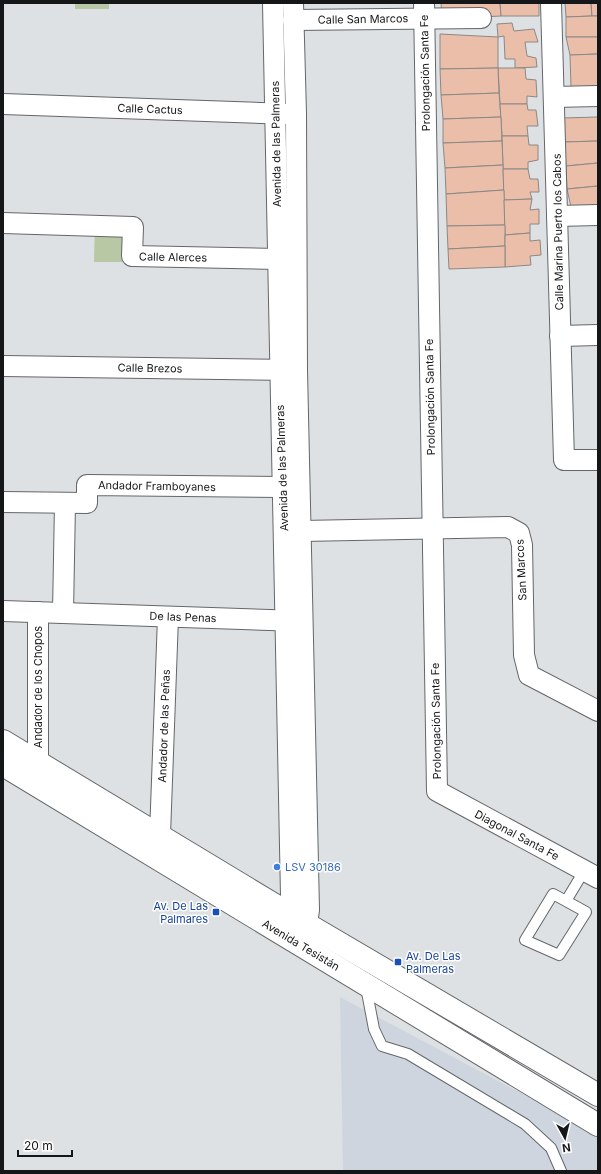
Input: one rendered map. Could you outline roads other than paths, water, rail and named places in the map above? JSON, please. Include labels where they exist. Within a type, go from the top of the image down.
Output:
[{"type":"street","name":"Avenida de las Palmeras","points":[[273,3],[276,113],[277,260],[302,531],[295,621],[291,896],[282,922]]},
{"type":"street","name":"Calle Marina Puerto los Cabos","points":[[551,3],[564,460],[598,460]]},
{"type":"street","name":"Calle San Marcos","points":[[293,12],[424,11],[481,18]]},
{"type":"street","name":"Prolongación Santa Fe","points":[[424,11],[437,791]]},
{"type":"street","name":"Avenida de las Palmeras","points":[[293,12],[296,114],[288,370],[282,487],[295,621],[309,910],[307,923]]},
{"type":"street","points":[[554,97],[598,96]]},
{"type":"street","name":"Calle Cactus","points":[[3,104],[296,114]]},
{"type":"street","points":[[557,216],[598,215]]},
{"type":"street","name":"Calle Alerces","points":[[3,223],[133,226],[132,256],[277,260]]},
{"type":"street","points":[[560,336],[598,335]]},
{"type":"street","name":"Calle Brezos","points":[[3,366],[288,370]]},
{"type":"street","name":"Andador Framboyanes","points":[[3,502],[86,503],[87,485],[282,487]]},
{"type":"street","points":[[63,613],[65,503]]},
{"type":"street","name":"San Marcos","points":[[302,531],[508,527],[519,533],[522,545],[524,655],[529,675],[598,711]]},
{"type":"street","name":"De las Penas","points":[[3,611],[295,621]]},
{"type":"street","name":"Andador de los Chopos","points":[[38,612],[38,762]]},
{"type":"street","name":"Andador de las Peñas","points":[[160,835],[168,617]]},
{"type":"street","name":"Avenida Tesistán","points":[[3,741],[160,835],[282,922],[296,942],[598,1125]]},
{"type":"street","name":"Avenida Tesistán","points":[[3,765],[282,922],[307,923],[598,1096]]},
{"type":"street","name":"Diagonal Santa Fe","points":[[437,791],[591,875]]},
{"type":"street","points":[[296,942],[307,923]]},
{"type":"lane","points":[[566,901],[591,875]]},
{"type":"lane","points":[[553,894],[566,901],[586,912],[559,955],[525,940],[553,894]]},
{"type":"lane","points":[[366,984],[374,1030],[382,1046],[408,1054],[525,1124],[551,1148],[561,1171]]},
{"type":"place","name":"LSV 30186","points":[[277,867]]},
{"type":"place","name":"Av. De Las Palmares","points":[[216,912]]},
{"type":"place","name":"Av. De Las Palmeras","points":[[398,962]]}]
